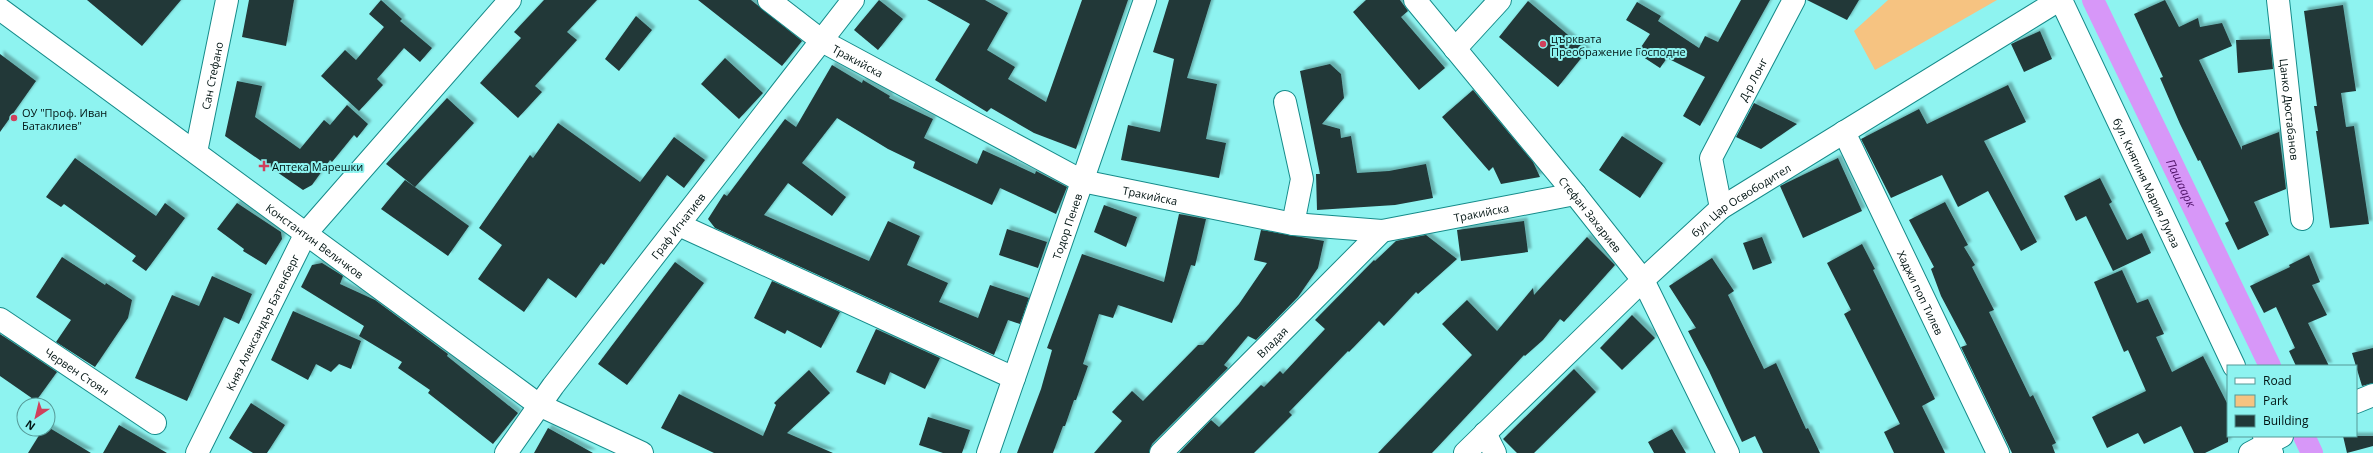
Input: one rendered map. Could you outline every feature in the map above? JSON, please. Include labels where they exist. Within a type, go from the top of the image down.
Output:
[{"type":"street","name":"Сан Стефано","points":[[196,152],[227,0]]},
{"type":"street","name":"Княз Александър Батенберг","points":[[198,453],[306,233],[510,0]]},
{"type":"street","name":"Тракийска","points":[[769,0],[822,41],[1082,181],[1293,224],[1382,231],[1575,194]]},
{"type":"street","name":"Граф Игнатиев","points":[[506,453],[540,405],[853,0]]},
{"type":"street","name":"Тодор Пенев","points":[[988,453],[1145,0]]},
{"type":"street","name":"Стефан Захариев","points":[[1415,0],[1575,194],[1643,280],[1728,453]]},
{"type":"street","points":[[1455,49],[1500,0]]},
{"type":"street","name":"бул. Цар Освободител","points":[[1465,453],[1643,280],[1721,208],[2060,0]]},
{"type":"street","name":"бул. Княгиня Мария Луиза","points":[[2060,0],[2234,365]]},
{"type":"street","name":"Цанко Дюстабанов","points":[[2278,0],[2302,219]]},
{"type":"street","name":"Д-р Лонг","points":[[1721,208],[1711,158],[1792,1]]},
{"type":"street","name":"Константин Величков","points":[[0,9],[540,405],[642,453]]},
{"type":"street","points":[[1285,102],[1302,179],[1293,224]]},
{"type":"street","name":"Хаджи поп Тилев","points":[[1844,132],[1998,453]]},
{"type":"street","points":[[679,225],[1014,378]]},
{"type":"street","name":"Владая","points":[[1161,453],[1382,231]]},
{"type":"street","name":"Червен Стоян","points":[[0,319],[155,423]]},
{"type":"street","points":[[2357,402],[2373,395]]},
{"type":"street","points":[[1485,433],[1495,453]]},
{"type":"green space","points":[[1888,0],[1997,0],[1875,70],[1854,31]]},
{"type":"building","points":[[87,0],[181,0],[142,46]]},
{"type":"building","points":[[249,0],[294,0],[286,46],[242,37]]},
{"type":"building","points":[[381,0],[402,19],[400,21],[432,48],[420,62],[404,48],[377,79],[383,85],[359,111],[321,76],[345,50],[356,60],[384,27],[369,14]]},
{"type":"building","points":[[544,0],[597,0],[567,32],[577,40],[535,86],[542,92],[518,118],[480,83],[521,38],[514,32]]},
{"type":"building","points":[[698,0],[751,0],[802,41],[782,66]]},
{"type":"building","points":[[879,0],[903,19],[878,50],[854,30]]},
{"type":"building","points":[[927,0],[985,0],[1008,13],[987,50],[1015,67],[1008,79],[1046,102],[1082,0],[1128,0],[1076,149],[1034,133],[991,108],[987,112],[935,80],[970,24]]},
{"type":"building","points":[[1169,0],[1211,0],[1187,78],[1217,84],[1206,139],[1226,143],[1219,178],[1121,160],[1128,125],[1160,132],[1174,59],[1153,52]]},
{"type":"building","points":[[1366,0],[1400,0],[1408,11],[1401,17],[1445,68],[1419,90],[1353,12]]},
{"type":"building","points":[[1741,0],[1770,0],[1700,126],[1683,116],[1705,77],[1667,58],[1660,68],[1637,53],[1650,34],[1626,20],[1637,2],[1661,16],[1658,21],[1699,48],[1705,36],[1718,42]]},
{"type":"building","points":[[1807,0],[1859,0],[1847,20]]},
{"type":"building","points":[[2165,0],[2179,27],[2198,18],[2200,27],[2222,23],[2232,46],[2199,60],[2242,150],[2242,146],[2279,132],[2286,189],[2254,202],[2269,235],[2238,250],[2225,223],[2229,221],[2200,160],[2198,161],[2180,124],[2160,78],[2163,77],[2134,14]]},
{"type":"building","name":"църквата Преображение Господне","points":[[1528,1],[1587,51],[1558,87],[1499,37]]},
{"type":"building","points":[[2343,5],[2356,91],[2341,93],[2346,127],[2354,126],[2369,224],[2330,228],[2316,131],[2318,131],[2314,106],[2317,106],[2304,11]]},
{"type":"building","points":[[636,16],[652,30],[619,71],[605,59]]},
{"type":"building","points":[[2040,31],[2052,59],[2024,72],[2011,44]]},
{"type":"building","points":[[2270,39],[2273,69],[2238,73],[2236,40]]},
{"type":"building","points":[[0,54],[36,81],[0,132]]},
{"type":"building","points":[[725,58],[763,93],[739,119],[701,84]]},
{"type":"building","points":[[1330,64],[1341,74],[1344,98],[1322,124],[1340,129],[1341,138],[1351,136],[1357,173],[1389,171],[1426,164],[1433,198],[1395,205],[1317,210],[1316,174],[1320,174],[1300,71]]},
{"type":"building","points":[[832,65],[862,83],[863,80],[890,96],[889,98],[933,119],[924,138],[977,164],[983,150],[1035,174],[1036,171],[1067,187],[1056,214],[1000,188],[992,205],[913,168],[915,162],[888,149],[837,118],[802,163],[846,197],[832,216],[788,183],[764,215],[869,261],[888,221],[920,236],[907,265],[948,283],[939,302],[978,318],[990,285],[1029,298],[1020,324],[1008,320],[994,355],[715,228],[708,219],[724,194],[727,196],[785,119],[796,127]]},
{"type":"building","points":[[237,81],[262,86],[255,117],[300,149],[324,120],[330,125],[347,105],[368,124],[357,138],[354,135],[332,162],[330,160],[312,185],[303,190],[225,136]]},
{"type":"building","points":[[2008,85],[2026,122],[1984,141],[2037,242],[2021,251],[1988,191],[1958,207],[1942,175],[1891,198],[1861,139],[1919,109],[1927,124]]},
{"type":"building","points":[[1473,90],[1533,162],[1540,177],[1501,184],[1493,167],[1489,171],[1442,117]]},
{"type":"building","points":[[447,98],[474,123],[415,187],[386,164]]},
{"type":"building","points":[[1754,103],[1797,124],[1761,149],[1736,137]]},
{"type":"building","points":[[558,123],[640,182],[674,137],[705,160],[684,188],[667,175],[604,265],[601,263],[576,298],[548,278],[524,312],[478,279],[502,245],[479,228],[530,155],[533,158]]},
{"type":"building","points":[[1622,136],[1663,163],[1640,198],[1599,170]]},
{"type":"building","points":[[75,158],[156,216],[165,203],[185,218],[146,271],[132,261],[136,256],[64,204],[61,207],[46,197]]},
{"type":"building","points":[[1838,158],[1862,211],[1803,238],[1780,186]]},
{"type":"building","points":[[2100,178],[2112,202],[2109,204],[2127,240],[2142,233],[2151,253],[2113,271],[2086,216],[2076,221],[2064,196]]},
{"type":"building","points":[[405,180],[469,226],[448,256],[381,209]]},
{"type":"building","points":[[1945,202],[1968,245],[1964,247],[1975,265],[1972,267],[1994,310],[1989,312],[2030,397],[2033,395],[2056,443],[2052,445],[2055,453],[2012,453],[1961,347],[1967,345],[1941,296],[1931,269],[1934,267],[1909,220]]},
{"type":"building","points":[[237,203],[281,232],[282,239],[266,265],[243,251],[244,249],[217,229]]},
{"type":"building","points":[[1104,205],[1137,217],[1126,247],[1094,232]]},
{"type":"building","points":[[1179,214],[1206,219],[1195,266],[1191,265],[1172,323],[1118,305],[1113,318],[1099,314],[1083,364],[1088,366],[1076,400],[1074,400],[1065,426],[1063,426],[1053,453],[1017,453],[1041,389],[1052,350],[1047,348],[1082,254],[1164,282]]},
{"type":"building","points":[[1524,221],[1528,252],[1461,261],[1457,230]]},
{"type":"building","points":[[1007,229],[1047,242],[1038,268],[999,255]]},
{"type":"building","points":[[1261,230],[1324,241],[1318,268],[1298,297],[1256,340],[1248,336],[1224,365],[1228,368],[1152,444],[1149,453],[1094,453],[1122,421],[1112,412],[1132,391],[1143,401],[1198,345],[1203,345],[1239,304],[1267,263],[1254,260]]},
{"type":"building","points":[[1426,235],[1457,259],[1418,294],[1416,292],[1384,326],[1379,321],[1289,412],[1292,415],[1254,453],[1179,453],[1211,420],[1219,427],[1261,385],[1264,387],[1280,371],[1283,374],[1325,329],[1315,320],[1374,260],[1375,261],[1396,241]]},
{"type":"building","points":[[1587,237],[1615,265],[1564,322],[1560,319],[1543,340],[1525,356],[1524,355],[1432,453],[1378,453],[1472,355],[1442,324],[1467,300],[1497,331],[1533,288],[1534,295]]},
{"type":"building","points":[[1762,237],[1772,263],[1753,270],[1743,243]]},
{"type":"building","points":[[1862,244],[1935,399],[1922,406],[1945,453],[1894,453],[1884,432],[1900,424],[1844,314],[1851,310],[1827,263]]},
{"type":"building","points":[[2309,255],[2320,282],[2312,285],[2327,315],[2308,323],[2329,365],[2296,365],[2289,351],[2295,348],[2276,307],[2264,313],[2250,286],[2290,267],[2289,265]]},
{"type":"building","points":[[62,257],[105,285],[106,283],[132,300],[128,318],[95,367],[56,342],[71,320],[36,297]]},
{"type":"building","points":[[1712,258],[1734,291],[1728,295],[1764,369],[1776,363],[1806,429],[1808,428],[1820,453],[1763,453],[1755,436],[1742,442],[1709,371],[1688,331],[1696,328],[1669,286]]},
{"type":"building","points":[[675,262],[704,283],[627,385],[598,364]]},
{"type":"building","points":[[322,263],[343,276],[340,284],[375,300],[448,354],[447,356],[518,413],[493,444],[428,393],[430,390],[398,368],[402,362],[359,336],[364,326],[301,287],[312,265]]},
{"type":"building","points":[[2122,270],[2137,303],[2148,299],[2164,334],[2156,337],[2172,372],[2203,356],[2227,403],[2228,442],[2205,453],[2194,453],[2181,426],[2144,444],[2138,433],[2107,448],[2092,417],[2146,391],[2128,350],[2124,352],[2094,282]]},
{"type":"building","points":[[212,276],[252,294],[239,324],[224,317],[187,401],[135,378],[172,295],[199,306]]},
{"type":"building","points":[[772,281],[840,312],[821,348],[787,330],[785,334],[754,318]]},
{"type":"building","points":[[293,311],[361,341],[351,369],[339,364],[331,372],[316,364],[308,380],[271,360]]},
{"type":"building","points":[[1632,315],[1655,338],[1622,370],[1600,348]]},
{"type":"building","points":[[876,329],[940,358],[925,389],[890,372],[885,385],[856,372]]},
{"type":"building","points":[[0,334],[57,372],[39,397],[30,397],[0,376]]},
{"type":"building","points":[[2373,348],[2373,383],[2362,386],[2357,365],[2356,365],[2352,353]]},
{"type":"building","points":[[1574,369],[1596,392],[1534,453],[1517,453],[1503,439]]},
{"type":"building","points":[[809,370],[830,393],[787,433],[833,453],[714,453],[661,428],[679,394],[763,436],[776,405],[774,403]]},
{"type":"building","points":[[251,403],[285,425],[267,453],[253,453],[229,438]]},
{"type":"building","points":[[928,417],[970,430],[962,453],[943,453],[919,445]]},
{"type":"building","points":[[119,425],[167,453],[103,453]]},
{"type":"building","points":[[548,428],[593,453],[534,453]]},
{"type":"building","points":[[1672,429],[1686,453],[1654,453],[1648,442]]},
{"type":"building","points":[[56,432],[91,453],[28,453],[38,437],[56,437]]},
{"type":"building","points":[[2373,436],[2373,446],[2347,453],[2343,437]]},
{"type":"waterway","name":"Пашаарк","points":[[2093,0],[2270,365]]},
{"type":"waterway","name":"Пашаарк","points":[[2304,437],[2312,453]]},
{"type":"place","name":"църквата Преображение Господне","points":[[1543,44]]},
{"type":"place","name":"ОУ \"Проф. Иван Батаклиев\"","points":[[14,118]]},
{"type":"place","name":"Аптека Марешки","points":[[264,166]]}]
